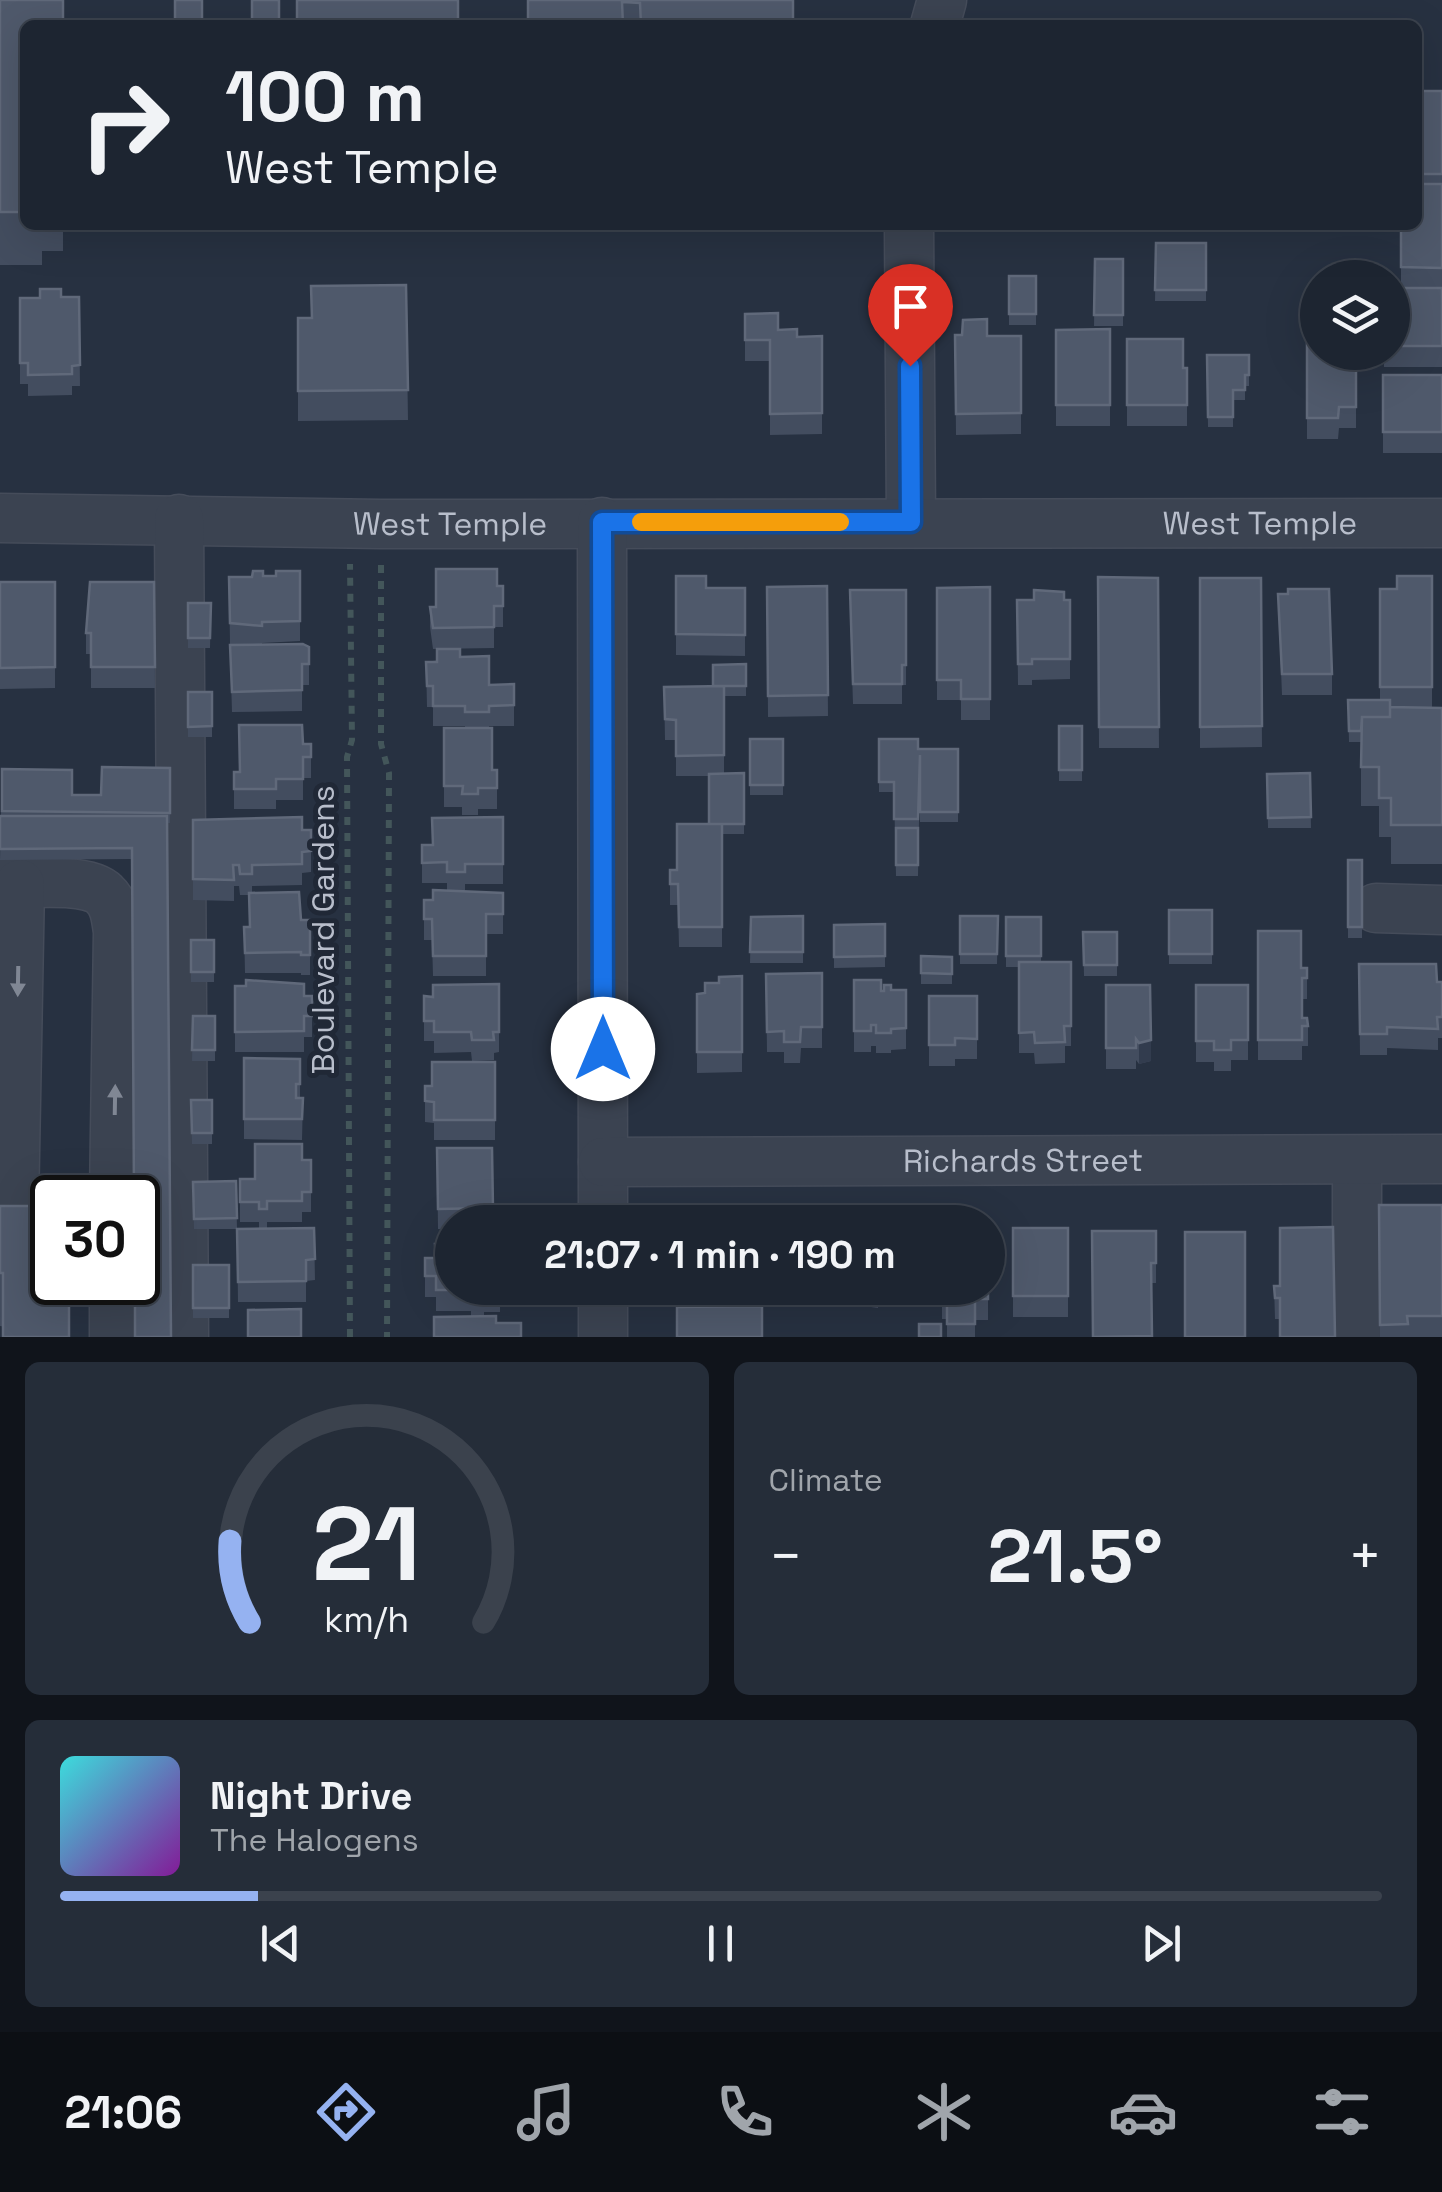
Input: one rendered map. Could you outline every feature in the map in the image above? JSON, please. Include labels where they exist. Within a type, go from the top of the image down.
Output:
[{"type":"street","points":[[909,230],[911,522]]},
{"type":"street","name":"West Temple","points":[[0,518],[366,523],[1442,523]]},
{"type":"street","points":[[178,519],[184,1337]]},
{"type":"street","points":[[602,522],[603,1205]]},
{"type":"street","points":[[22,1208],[10,884],[82,884],[102,891],[114,907],[118,932],[114,1175]]},
{"type":"street","points":[[1376,908],[1442,910]]},
{"type":"street","points":[[1356,1160],[1357,1337]]},
{"type":"street","name":"Richards Street","points":[[603,1162],[1442,1160]]},
{"type":"street","points":[[114,1305],[114,1337]]},
{"type":"street","points":[[603,1305],[603,1337]]},
{"type":"path","name":"Boulevard Gardens","points":[[350,1337],[347,758],[352,740],[366,523]]},
{"type":"path","name":"Boulevard Gardens","points":[[366,523],[381,744],[388,773],[387,1337]]},
{"type":"building","points":[[0,0],[63,0],[63,20],[20,20],[20,212],[0,212]]},
{"type":"building","points":[[175,0],[202,0],[202,20],[175,20]]},
{"type":"building","points":[[252,0],[279,0],[279,20],[252,20]]},
{"type":"building","points":[[297,0],[458,0],[458,20],[297,20]]},
{"type":"building","points":[[528,0],[793,0],[793,20],[641,20],[640,3],[622,2],[623,20],[528,20]]},
{"type":"building","points":[[1422,91],[1442,91],[1442,174],[1422,174]]},
{"type":"building","points":[[1422,184],[1442,184],[1442,268],[1410,267],[1410,260],[1401,260],[1401,230],[1422,230]]},
{"type":"building","points":[[1156,243],[1206,243],[1206,290],[1155,290]]},
{"type":"building","points":[[1095,259],[1123,259],[1123,315],[1094,315]]},
{"type":"building","points":[[1009,276],[1036,276],[1036,314],[1009,314]]},
{"type":"building","points":[[406,285],[408,390],[298,391],[298,318],[312,318],[311,286]]},
{"type":"building","points":[[1410,288],[1442,288],[1442,346],[1410,346]]},
{"type":"building","points":[[40,289],[61,289],[61,297],[79,297],[80,365],[72,366],[72,374],[28,375],[28,363],[20,363],[20,298],[40,298]]},
{"type":"building","points":[[778,313],[778,330],[797,329],[797,337],[822,336],[822,413],[770,414],[770,340],[745,340],[745,314]]},
{"type":"building","points":[[987,319],[987,336],[1021,336],[1021,413],[956,414],[955,335],[962,335],[963,320]]},
{"type":"building","points":[[1110,329],[1110,405],[1056,405],[1056,330]]},
{"type":"building","points":[[1127,339],[1183,339],[1187,405],[1127,405]]},
{"type":"building","points":[[1207,355],[1249,355],[1245,390],[1233,390],[1233,417],[1208,417]]},
{"type":"building","points":[[1307,370],[1356,370],[1356,407],[1339,407],[1338,418],[1307,418]]},
{"type":"building","points":[[1383,375],[1442,375],[1442,432],[1383,432]]},
{"type":"building","points":[[436,569],[497,569],[497,586],[503,586],[503,606],[494,606],[494,627],[433,628],[430,607],[436,607]]},
{"type":"building","points":[[253,571],[276,576],[276,571],[300,571],[300,621],[262,622],[262,626],[230,623],[229,577],[252,577]]},
{"type":"building","points":[[676,576],[706,576],[706,588],[745,588],[745,635],[676,634]]},
{"type":"building","points":[[1397,576],[1432,576],[1432,687],[1380,687],[1380,589],[1397,589]]},
{"type":"building","points":[[1098,577],[1158,578],[1159,727],[1099,727]]},
{"type":"building","points":[[1200,578],[1261,578],[1262,726],[1200,727]]},
{"type":"building","points":[[0,582],[55,582],[55,667],[0,668]]},
{"type":"building","points":[[90,582],[154,582],[155,667],[91,667],[91,633],[86,633]]},
{"type":"building","points":[[827,586],[828,695],[768,696],[767,587]]},
{"type":"building","points":[[990,587],[990,699],[961,699],[961,680],[937,680],[937,588]]},
{"type":"building","points":[[1288,589],[1329,589],[1332,674],[1282,674],[1278,594],[1288,594]]},
{"type":"building","points":[[850,590],[906,590],[906,665],[902,665],[902,684],[853,684]]},
{"type":"building","points":[[1034,590],[1064,592],[1064,600],[1070,600],[1070,659],[1032,659],[1032,664],[1018,664],[1017,600],[1034,600]]},
{"type":"building","points":[[188,603],[211,603],[210,638],[188,638]]},
{"type":"building","points":[[230,645],[309,647],[309,664],[302,664],[302,690],[232,692]]},
{"type":"building","points":[[437,649],[460,649],[460,657],[489,656],[489,685],[514,684],[514,705],[489,706],[489,712],[465,712],[465,706],[433,706],[433,686],[427,686],[426,662],[437,662]]},
{"type":"building","points":[[746,664],[746,686],[713,686],[713,665]]},
{"type":"building","points":[[724,686],[724,755],[676,756],[676,720],[665,719],[664,687]]},
{"type":"building","points":[[188,692],[212,692],[212,726],[188,727]]},
{"type":"building","points":[[1348,700],[1390,700],[1390,717],[1362,717],[1361,731],[1349,731]]},
{"type":"building","points":[[1390,707],[1442,708],[1442,825],[1391,825],[1391,798],[1379,798],[1379,767],[1361,767],[1362,717],[1390,717]]},
{"type":"building","points":[[239,725],[302,725],[303,744],[311,744],[311,757],[303,757],[303,779],[276,779],[276,789],[234,789],[234,772],[240,772]]},
{"type":"building","points":[[1059,726],[1082,726],[1082,770],[1059,770]]},
{"type":"building","points":[[444,728],[492,728],[492,770],[497,770],[497,788],[478,788],[478,794],[462,794],[463,786],[444,786]]},
{"type":"building","points":[[750,739],[783,739],[783,785],[750,785]]},
{"type":"building","points":[[879,739],[918,739],[918,749],[958,749],[958,812],[920,812],[920,755],[918,819],[894,819],[894,782],[879,782]]},
{"type":"building","points":[[102,767],[170,768],[170,813],[2,811],[2,769],[72,770],[72,795],[101,795]]},
{"type":"building","points":[[744,773],[744,824],[709,824],[709,774]]},
{"type":"building","points":[[1310,773],[1311,817],[1268,818],[1267,774]]},
{"type":"building","points":[[0,816],[167,816],[171,1337],[135,1337],[135,1305],[160,1305],[160,1175],[134,1175],[132,848],[0,849]]},
{"type":"building","points":[[302,817],[302,830],[311,830],[311,851],[302,852],[302,864],[252,865],[252,874],[240,874],[239,865],[233,865],[234,880],[193,879],[193,820]]},
{"type":"building","points":[[503,817],[503,864],[465,864],[465,872],[447,872],[447,862],[422,863],[422,845],[433,845],[432,818]]},
{"type":"building","points":[[677,824],[722,824],[722,927],[679,927],[678,884],[670,884],[670,870],[677,870]]},
{"type":"building","points":[[896,828],[918,828],[918,865],[896,865]]},
{"type":"building","points":[[1348,860],[1362,860],[1362,927],[1348,927]]},
{"type":"building","points":[[433,890],[503,893],[503,914],[486,914],[486,956],[433,956],[432,919],[424,919],[424,900],[433,900]]},
{"type":"building","points":[[299,892],[301,920],[310,920],[310,955],[245,953],[244,927],[250,927],[249,893]]},
{"type":"building","points":[[1169,910],[1212,910],[1212,954],[1169,954]]},
{"type":"building","points":[[803,916],[803,952],[750,952],[751,917]]},
{"type":"building","points":[[960,916],[998,916],[997,954],[960,954]]},
{"type":"building","points":[[1006,917],[1041,917],[1041,956],[1006,956]]},
{"type":"building","points":[[885,924],[885,956],[834,957],[834,925]]},
{"type":"building","points":[[1258,931],[1301,931],[1301,968],[1307,968],[1307,978],[1302,978],[1302,1018],[1307,1018],[1308,1026],[1302,1026],[1302,1040],[1258,1040]]},
{"type":"building","points":[[1083,932],[1117,932],[1117,965],[1084,965]]},
{"type":"building","points":[[191,940],[214,940],[214,972],[191,972]]},
{"type":"building","points":[[921,956],[952,957],[952,974],[921,973]]},
{"type":"building","points":[[1019,962],[1071,962],[1071,1026],[1064,1026],[1065,1042],[1035,1043],[1034,1032],[1019,1033]]},
{"type":"building","points":[[1359,964],[1436,964],[1437,982],[1442,982],[1438,1029],[1387,1027],[1387,1034],[1360,1034]]},
{"type":"building","points":[[822,973],[822,1027],[801,1027],[800,1042],[784,1042],[784,1031],[767,1032],[766,974]]},
{"type":"building","points":[[742,976],[742,1052],[697,1052],[697,994],[705,993],[705,983],[719,983],[719,977]]},
{"type":"building","points":[[246,980],[304,984],[304,996],[312,996],[312,1016],[304,1016],[304,1031],[235,1032],[235,986],[246,986]]},
{"type":"building","points":[[854,980],[881,980],[881,991],[884,985],[891,985],[891,990],[906,990],[906,1028],[876,1033],[876,1025],[871,1025],[871,1031],[854,1031]]},
{"type":"building","points":[[499,984],[499,1032],[493,1032],[494,1040],[472,1040],[471,1032],[434,1032],[434,1021],[424,1021],[424,996],[433,997],[433,985]]},
{"type":"building","points":[[1106,985],[1150,985],[1151,1040],[1139,1043],[1136,1039],[1136,1048],[1106,1048]]},
{"type":"building","points":[[1196,985],[1248,985],[1248,1040],[1231,1040],[1231,1050],[1214,1050],[1214,1041],[1196,1041]]},
{"type":"building","points":[[929,996],[977,996],[977,1039],[955,1038],[955,1045],[929,1045]]},
{"type":"building","points":[[193,1016],[215,1016],[215,1050],[192,1050]]},
{"type":"building","points":[[244,1058],[300,1059],[296,1098],[303,1098],[302,1119],[244,1119]]},
{"type":"building","points":[[432,1062],[495,1062],[495,1120],[434,1120],[434,1102],[425,1101],[425,1086],[432,1086]]},
{"type":"building","points":[[191,1100],[212,1100],[212,1133],[192,1133]]},
{"type":"building","points":[[255,1144],[302,1144],[302,1160],[311,1160],[311,1192],[302,1192],[302,1201],[267,1201],[267,1209],[259,1209],[259,1202],[240,1202],[240,1179],[255,1179]]},
{"type":"building","points":[[437,1148],[492,1148],[493,1205],[438,1205]]},
{"type":"building","points":[[236,1181],[237,1218],[194,1219],[193,1182]]},
{"type":"building","points":[[1379,1205],[1442,1205],[1442,1316],[1407,1316],[1408,1324],[1380,1325]]},
{"type":"building","points":[[0,1206],[30,1206],[30,1305],[69,1305],[69,1337],[3,1337]]},
{"type":"building","points":[[1333,1227],[1335,1337],[1280,1337],[1280,1298],[1275,1298],[1274,1286],[1280,1286],[1280,1228]]},
{"type":"building","points":[[314,1228],[315,1259],[306,1260],[306,1281],[238,1282],[237,1229]]},
{"type":"building","points":[[1013,1228],[1068,1228],[1068,1296],[1013,1296]]},
{"type":"building","points":[[1092,1231],[1156,1231],[1156,1263],[1151,1263],[1152,1336],[1093,1337]]},
{"type":"building","points":[[1185,1232],[1245,1232],[1245,1337],[1185,1337]]},
{"type":"building","points":[[425,1258],[435,1258],[435,1276],[425,1276]]},
{"type":"building","points":[[193,1265],[229,1265],[229,1308],[193,1308]]},
{"type":"building","points":[[947,1305],[975,1305],[975,1324],[947,1324]]},
{"type":"building","points":[[762,1306],[762,1337],[677,1337],[677,1307]]},
{"type":"building","points":[[301,1309],[301,1337],[248,1337],[248,1310]]},
{"type":"building","points":[[496,1316],[496,1323],[521,1323],[521,1337],[434,1337],[434,1317]]},
{"type":"building","points":[[919,1324],[941,1324],[941,1337],[919,1337]]},
{"type":"slow traffic","points":[[641,522],[840,522]]},
{"type":"route","points":[[603,1049],[602,522],[911,522],[910,366]]}]
